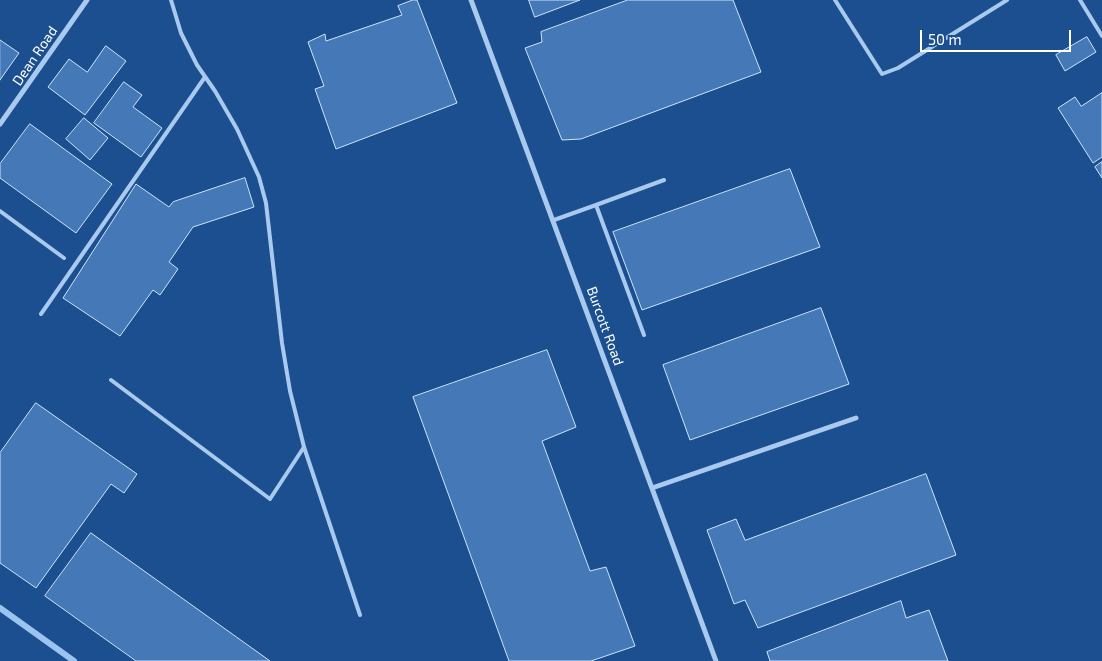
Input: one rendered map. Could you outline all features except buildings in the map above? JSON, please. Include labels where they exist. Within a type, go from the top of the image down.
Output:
[{"type":"street","name":"Dean Road","points":[[0,124],[87,0]]},
{"type":"street","name":"Burcott Road","points":[[472,0],[716,661]]},
{"type":"street","points":[[652,488],[856,418]]},
{"type":"lane","points":[[171,0],[181,33],[197,65],[237,129],[259,177],[266,203],[282,343],[290,391],[304,447],[360,616]]},
{"type":"lane","points":[[836,0],[882,74],[898,68],[1007,0]]},
{"type":"lane","points":[[1080,0],[1102,36]]},
{"type":"lane","points":[[41,314],[205,77]]},
{"type":"lane","points":[[554,220],[664,180]]},
{"type":"lane","points":[[596,205],[644,335]]},
{"type":"lane","points":[[0,211],[64,258]]},
{"type":"lane","points":[[111,380],[270,499],[304,447]]},
{"type":"waterway","points":[[0,608],[74,661]]}]
